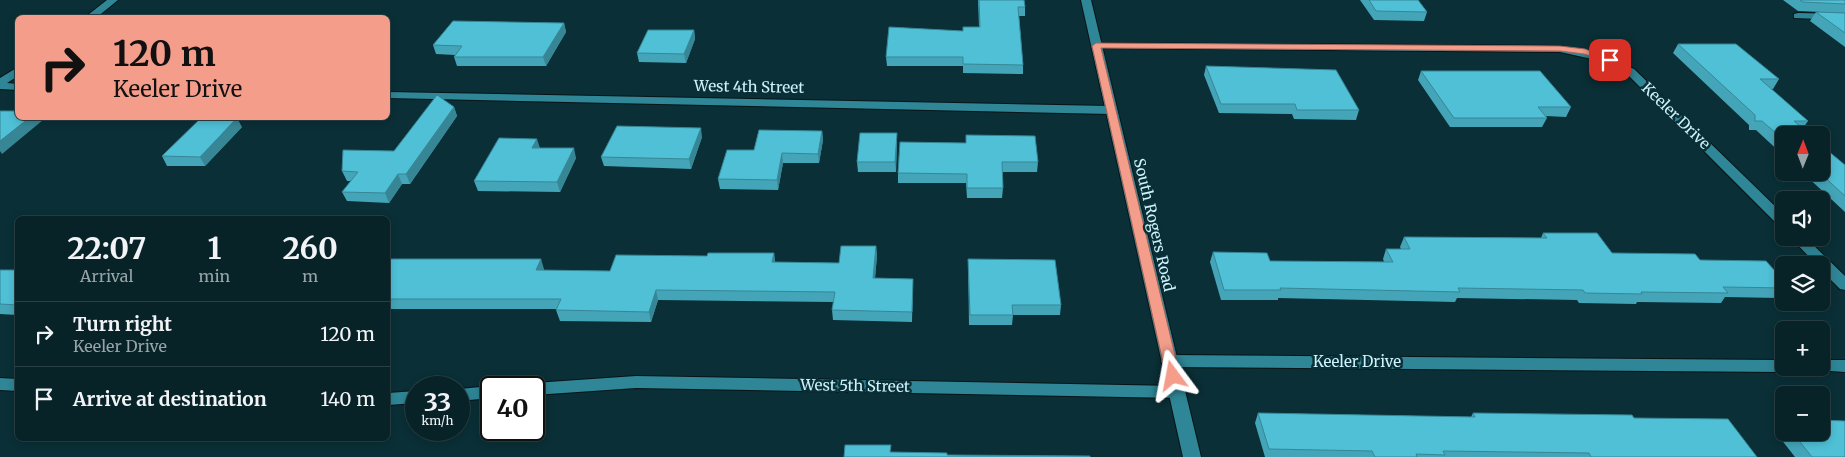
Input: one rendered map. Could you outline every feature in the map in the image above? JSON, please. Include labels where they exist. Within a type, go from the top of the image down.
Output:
[{"type":"street","points":[[94,15],[113,0]]},
{"type":"street","name":"South Rogers Road","points":[[1086,0],[1192,457]]},
{"type":"street","points":[[1798,16],[1845,17]]},
{"type":"street","name":"Keeler Drive","points":[[1096,46],[1560,49],[1585,52],[1610,60],[1630,71],[1775,214]]},
{"type":"street","points":[[0,85],[15,72]]},
{"type":"street","points":[[0,85],[15,87]]},
{"type":"street","name":"West 4th Street","points":[[390,95],[1110,110]]},
{"type":"street","points":[[1806,246],[1845,285]]},
{"type":"street","name":"Keeler Drive","points":[[1169,360],[1775,366]]},
{"type":"street","points":[[1830,366],[1845,366]]},
{"type":"street","name":"West 5th Street","points":[[545,388],[636,382],[1177,392]]},
{"type":"street","points":[[0,384],[15,385]]},
{"type":"street","points":[[390,399],[405,398]]},
{"type":"building","points":[[979,0],[1024,0],[1025,7],[1018,7],[1023,65],[963,64],[963,57],[886,57],[889,27],[963,31],[963,27],[980,27]]},
{"type":"building","points":[[1369,0],[1418,0],[1427,12],[1376,11]]},
{"type":"building","points":[[1800,0],[1845,0],[1845,4],[1803,2]]},
{"type":"building","points":[[1816,12],[1845,13],[1845,33]]},
{"type":"building","points":[[453,21],[564,23],[543,57],[454,57],[462,46],[433,45]]},
{"type":"building","points":[[648,30],[694,30],[684,54],[637,53]]},
{"type":"building","points":[[1678,44],[1736,44],[1779,79],[1760,79],[1808,121],[1794,121],[1800,126],[1775,126],[1775,132],[1762,121],[1755,121],[1755,115]]},
{"type":"building","points":[[1206,66],[1336,70],[1359,110],[1297,110],[1295,104],[1221,104]]},
{"type":"building","points":[[1421,71],[1540,71],[1571,107],[1538,107],[1547,118],[1454,118]]},
{"type":"building","points":[[437,95],[454,107],[406,174],[398,174],[385,193],[342,192],[358,172],[342,171],[343,150],[394,151]]},
{"type":"building","points":[[0,111],[15,111],[15,120],[26,120],[0,141]]},
{"type":"building","points":[[199,120],[235,120],[200,157],[162,156]]},
{"type":"building","points":[[617,126],[701,128],[689,159],[601,157]]},
{"type":"building","points":[[759,130],[822,131],[818,154],[782,153],[777,180],[718,179],[727,150],[754,150]]},
{"type":"building","points":[[860,133],[897,133],[895,162],[857,162]]},
{"type":"building","points":[[966,135],[1035,136],[1038,162],[1002,162],[1003,188],[967,188],[967,174],[898,173],[900,142],[966,143]]},
{"type":"building","points":[[499,138],[537,139],[532,148],[574,148],[557,182],[474,181]]},
{"type":"building","points":[[1830,152],[1845,165],[1845,196],[1829,181]]},
{"type":"building","points":[[1543,233],[1597,233],[1612,253],[1695,254],[1700,260],[1766,261],[1775,271],[1775,288],[1723,287],[1728,293],[1641,292],[1642,294],[1585,293],[1583,290],[1458,288],[1460,292],[1280,288],[1281,290],[1224,290],[1213,252],[1267,253],[1270,261],[1393,262],[1386,249],[1410,249],[1404,237],[1547,238]]},
{"type":"building","points":[[841,246],[876,246],[873,278],[913,279],[912,312],[832,310],[835,292],[656,290],[649,312],[556,310],[561,299],[390,299],[390,259],[541,259],[536,270],[610,271],[616,255],[707,256],[708,253],[774,253],[772,262],[839,263]]},
{"type":"building","points":[[968,259],[1055,260],[1061,305],[1012,305],[1013,315],[970,315]]},
{"type":"building","points":[[0,270],[15,270],[15,305],[0,304]]},
{"type":"building","points":[[1258,413],[1475,417],[1473,413],[1632,415],[1634,418],[1728,419],[1757,457],[1591,457],[1589,453],[1443,451],[1445,455],[1416,454],[1417,457],[1375,457],[1372,451],[1269,449]]},
{"type":"building","points":[[1830,420],[1845,421],[1845,457],[1812,457],[1799,441],[1830,441]]},
{"type":"building","points":[[845,445],[891,445],[890,452],[947,453],[947,455],[1090,457],[844,457]]},
{"type":"route","points":[[1173,376],[1096,46],[1560,49],[1585,52],[1610,60]]}]
